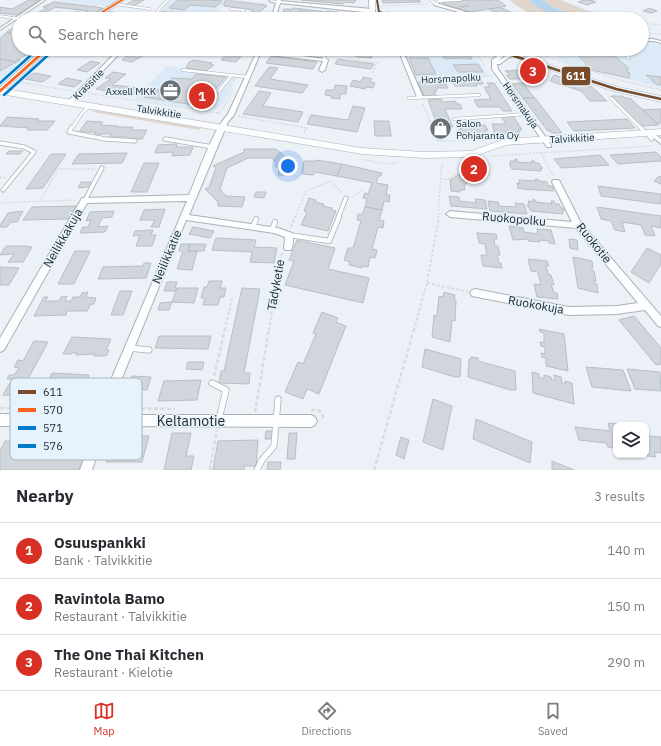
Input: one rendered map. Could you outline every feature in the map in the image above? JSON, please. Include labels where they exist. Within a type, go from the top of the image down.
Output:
[{"type":"main road","points":[[372,0],[377,10]]},
{"type":"main road","points":[[524,56],[616,89],[661,99]]},
{"type":"main road","points":[[527,56],[619,83],[661,93]]},
{"type":"main road","name":"Talvikkitie","points":[[3,87],[349,140],[362,151],[395,154],[472,154],[486,150],[547,143],[655,137]]},
{"type":"main road","name":"Talvikkitie","points":[[76,97],[90,106],[226,121]]},
{"type":"street","points":[[28,12],[44,0]]},
{"type":"street","points":[[103,12],[122,0]]},
{"type":"street","points":[[636,0],[647,0]]},
{"type":"street","points":[[275,12],[278,1]]},
{"type":"street","points":[[271,3],[278,1],[343,9],[377,10]]},
{"type":"street","points":[[435,4],[463,12]]},
{"type":"street","points":[[0,29],[12,22]]},
{"type":"street","points":[[649,40],[661,42]]},
{"type":"street","points":[[3,87],[39,56]]},
{"type":"street","name":"Krassitie","points":[[76,97],[115,56]]},
{"type":"street","name":"Neilikkatie","points":[[116,378],[213,147],[257,56]]},
{"type":"street","points":[[300,56],[326,60],[322,70]]},
{"type":"street","points":[[403,56],[420,97]]},
{"type":"street","points":[[495,64],[494,60],[501,56]]},
{"type":"street","points":[[495,64],[504,56]]},
{"type":"street","name":"Horsmakuja","points":[[495,64],[495,69],[547,143]]},
{"type":"street","name":"Ruokotie","points":[[556,182],[578,225],[661,323]]},
{"type":"street","name":"Neilikkakuja","points":[[0,346],[85,200],[191,198]]},
{"type":"street","name":"Ruokopolku","points":[[450,214],[578,225]]},
{"type":"street","points":[[183,217],[274,226],[289,235]]},
{"type":"street","name":"Tädyketie","points":[[286,249],[289,235]]},
{"type":"street","name":"Ruokokuja","points":[[475,293],[569,311],[617,310],[646,306]]},
{"type":"street","name":"Keltamotie","points":[[142,421],[219,421],[255,415],[277,421],[311,421]]},
{"type":"street","name":"Keltamotie","points":[[0,420],[10,420]]},
{"type":"street","name":"Neilikkatie","points":[[86,470],[89,460]]},
{"type":"lane","points":[[157,12],[168,0]]},
{"type":"lane","points":[[430,0],[435,4],[439,1],[461,0]]},
{"type":"lane","points":[[113,6],[150,9]]},
{"type":"lane","points":[[52,12],[58,9]]},
{"type":"lane","points":[[231,9],[244,10],[242,12]]},
{"type":"lane","points":[[0,16],[12,18]]},
{"type":"lane","points":[[324,56],[326,60]]},
{"type":"lane","points":[[183,70],[248,77]]},
{"type":"lane","points":[[219,91],[231,76]]},
{"type":"lane","points":[[409,98],[479,95]]},
{"type":"lane","points":[[611,98],[655,137]]},
{"type":"lane","points":[[90,106],[83,112],[69,132],[105,139],[135,141]]},
{"type":"lane","points":[[454,119],[527,114]]},
{"type":"lane","points":[[165,139],[213,147]]},
{"type":"lane","points":[[0,143],[24,147],[34,152],[3,190]]},
{"type":"lane","points":[[85,200],[102,168]]},
{"type":"lane","points":[[289,235],[329,241],[346,198]]},
{"type":"lane","points":[[129,348],[149,350]]},
{"type":"lane","points":[[212,383],[226,390],[219,421]]},
{"type":"lane","points":[[257,470],[262,460],[274,446],[278,399]]},
{"type":"path","points":[[52,0],[113,6]]},
{"type":"path","points":[[63,2],[67,0]]},
{"type":"path","points":[[220,0],[271,3]]},
{"type":"path","points":[[215,8],[224,0]]},
{"type":"path","points":[[516,0],[536,12]]},
{"type":"path","points":[[556,0],[558,4],[587,12]]},
{"type":"path","points":[[377,10],[435,4]]},
{"type":"path","points":[[495,12],[487,8],[502,6],[499,4]]},
{"type":"path","points":[[377,10],[389,9]]},
{"type":"path","points":[[649,24],[661,25]]},
{"type":"path","points":[[649,33],[661,34]]},
{"type":"path","points":[[478,56],[485,66]]},
{"type":"path","points":[[547,56],[620,80],[661,90]]},
{"type":"path","points":[[350,57],[351,60],[377,64],[380,63]]},
{"type":"path","points":[[373,73],[377,64]]},
{"type":"path","name":"Horsmapolku","points":[[413,80],[489,76]]},
{"type":"path","points":[[3,87],[226,121],[307,128]]},
{"type":"path","points":[[420,97],[425,114],[438,141],[490,139]]},
{"type":"path","points":[[541,153],[556,182]]},
{"type":"path","points":[[374,470],[427,283],[438,226],[443,161]]},
{"type":"path","points":[[441,179],[447,180],[471,165]]},
{"type":"path","points":[[39,201],[58,169],[102,168]]},
{"type":"path","points":[[289,235],[306,191],[331,180],[346,198],[352,198],[362,190]]},
{"type":"path","points":[[0,203],[85,200]]},
{"type":"path","name":"Tädyketie","points":[[255,415],[286,249]]},
{"type":"path","points":[[427,283],[475,293]]},
{"type":"path","points":[[212,383],[232,298]]},
{"type":"path","points":[[142,408],[177,409]]},
{"type":"path","points":[[249,410],[255,415]]},
{"type":"path","points":[[210,470],[219,421]]},
{"type":"shaded area","points":[[53,0],[116,0],[106,6]]},
{"type":"shaded area","points":[[171,0],[226,0],[217,12],[160,12]]},
{"type":"shaded area","points":[[510,0],[529,0],[543,10],[549,12],[526,12]]},
{"type":"shaded area","points":[[545,0],[560,0],[595,12],[569,12],[555,8],[546,3]]},
{"type":"shaded area","points":[[12,28],[12,56],[32,56],[6,77],[0,78],[0,36]]},
{"type":"shaded area","points":[[649,42],[661,45],[661,88],[585,68],[561,60],[557,56],[649,56]]},
{"type":"shaded area","points":[[406,56],[474,56],[488,75],[415,79]]},
{"type":"shaded area","points":[[167,66],[237,76],[223,105],[213,110],[208,111],[134,99]]},
{"type":"shaded area","points":[[94,110],[202,128],[199,130],[92,112]]},
{"type":"water","points":[[529,0],[545,0],[546,3],[553,7],[569,12],[547,12]]},
{"type":"building","points":[[29,0],[40,0],[22,12],[12,12],[12,14],[0,13],[0,7],[12,9]]},
{"type":"building","points":[[134,0],[144,0],[133,6],[125,5]]},
{"type":"building","points":[[178,0],[222,1],[215,7],[190,5],[184,10],[169,8]]},
{"type":"building","points":[[226,0],[267,6],[259,12],[251,12],[254,10],[223,5]]},
{"type":"building","points":[[301,0],[356,0],[354,3],[345,2],[343,4]]},
{"type":"building","points":[[382,0],[419,0],[421,2],[383,3]]},
{"type":"building","points":[[498,0],[506,6],[470,12],[457,9],[469,6],[467,5],[455,8],[442,2]]},
{"type":"building","points":[[585,0],[596,2],[587,5],[578,2]]},
{"type":"building","points":[[54,2],[103,8],[96,12],[86,12],[88,11],[55,7],[46,12],[39,12],[47,8],[43,7]]},
{"type":"building","points":[[500,7],[511,12],[496,12],[489,9]]},
{"type":"building","points":[[649,8],[657,11],[651,13],[643,11]]},
{"type":"building","points":[[284,9],[302,9],[299,12],[283,12]]},
{"type":"building","points":[[302,9],[326,12],[300,12]]},
{"type":"building","points":[[12,29],[12,56],[24,56],[17,60],[20,60],[17,62],[0,59],[0,39],[6,33],[11,33],[7,32]]},
{"type":"building","points":[[127,56],[142,56],[132,62],[122,60]]},
{"type":"building","points":[[225,56],[241,56],[236,62],[221,60]]},
{"type":"building","points":[[271,56],[317,62],[313,69],[266,63]]},
{"type":"building","points":[[371,56],[372,58],[356,57]]},
{"type":"building","points":[[443,56],[470,56],[472,59],[465,58],[445,59]]},
{"type":"building","points":[[578,56],[615,56],[628,68],[627,72],[630,73],[629,78],[587,69],[585,66],[586,63]]},
{"type":"building","points":[[409,58],[428,58],[436,74],[416,75]]},
{"type":"building","points":[[0,59],[16,62],[0,71]]},
{"type":"building","points":[[338,59],[374,64],[371,69],[335,64]]},
{"type":"building","points":[[194,60],[212,63],[210,64],[214,65],[206,71],[186,68],[189,62]]},
{"type":"building","points":[[91,61],[100,63],[87,72],[77,70]]},
{"type":"building","points":[[478,64],[483,72],[458,72],[453,65]]},
{"type":"building","points":[[269,67],[278,68],[270,79],[308,85],[302,93],[255,86]]},
{"type":"building","points":[[538,69],[541,73],[537,73],[541,78],[510,79],[506,75],[511,75],[505,71]]},
{"type":"building","points":[[113,72],[126,74],[112,85],[140,88],[131,96],[96,89],[111,79],[105,78]]},
{"type":"building","points":[[34,73],[51,76],[42,82],[25,79]]},
{"type":"building","points":[[196,74],[226,77],[212,93],[218,94],[215,97],[211,97],[207,102],[196,107],[194,105],[144,97],[153,89],[166,91],[170,86],[164,85],[172,78],[192,79]]},
{"type":"building","points":[[554,75],[592,87],[607,101],[590,101],[581,91],[550,81]]},
{"type":"building","points":[[646,75],[661,77],[661,85],[656,84]]},
{"type":"building","points":[[363,77],[372,79],[370,82],[375,83],[373,88],[366,87],[365,89],[350,86],[353,80],[361,82]]},
{"type":"building","points":[[67,78],[82,81],[74,87],[58,84]]},
{"type":"building","points":[[481,79],[483,84],[476,84],[477,86],[455,86],[453,83],[449,83],[448,81]]},
{"type":"building","points":[[438,81],[440,85],[446,84],[448,88],[436,88],[437,91],[434,91],[436,95],[424,96],[418,82]]},
{"type":"building","points":[[487,83],[494,83],[512,111],[503,111],[500,107],[478,107],[474,100],[491,99],[484,87],[490,87]]},
{"type":"building","points":[[523,83],[535,98],[523,98],[512,84]]},
{"type":"building","points":[[335,85],[347,86],[346,94],[340,94],[340,99],[331,98],[332,96],[325,95],[326,90],[334,90]]},
{"type":"building","points":[[259,91],[271,93],[263,106],[303,112],[298,122],[243,114]]},
{"type":"building","points":[[611,96],[623,96],[625,98],[630,98],[659,125],[640,126]]},
{"type":"building","points":[[523,98],[535,98],[562,133],[553,133],[547,130]]},
{"type":"building","points":[[441,99],[442,102],[455,101],[457,104],[460,104],[462,109],[445,109],[453,127],[448,127],[450,132],[440,132],[428,100]]},
{"type":"building","points":[[353,106],[365,108],[357,132],[307,124],[311,115],[348,120]]},
{"type":"building","points":[[661,109],[661,123],[657,123],[643,110]]},
{"type":"building","points":[[501,116],[513,116],[522,130],[518,130],[520,133],[495,134],[492,124],[506,124]]},
{"type":"building","points":[[7,117],[39,119],[37,121],[55,121],[47,130],[27,130],[29,128],[0,126]]},
{"type":"building","points":[[627,119],[635,128],[574,131],[567,122]]},
{"type":"building","points":[[87,121],[103,122],[100,125],[133,127],[131,130],[147,130],[142,139],[109,137],[111,134],[95,134],[96,132],[79,132]]},
{"type":"building","points":[[374,121],[389,121],[391,136],[375,136]]},
{"type":"building","points":[[485,125],[488,130],[485,130],[488,135],[459,136],[456,131],[461,130],[459,127]]},
{"type":"building","points":[[177,144],[176,147],[193,147],[190,155],[172,156],[173,152],[155,153],[158,145]]},
{"type":"building","points":[[244,149],[276,149],[288,159],[292,159],[290,175],[278,175],[279,168],[275,166],[276,163],[272,158],[248,158],[227,168],[220,189],[226,196],[245,197],[242,207],[218,206],[218,202],[205,189],[209,187],[216,168],[213,166],[244,152]]},
{"type":"building","points":[[9,151],[23,151],[20,154],[6,154]]},
{"type":"building","points":[[656,152],[661,157],[661,161],[618,164],[610,155]]},
{"type":"building","points":[[127,153],[122,163],[72,164],[79,154]]},
{"type":"building","points":[[51,154],[66,154],[43,188],[26,189]]},
{"type":"building","points":[[600,155],[609,165],[561,168],[554,159]]},
{"type":"building","points":[[515,159],[517,159],[518,162],[532,163],[531,161],[534,161],[535,163],[539,163],[542,169],[540,168],[541,171],[512,169],[509,164],[511,164],[510,161],[515,161]]},
{"type":"building","points":[[316,160],[342,164],[337,176],[315,172],[313,175],[302,174],[304,161]]},
{"type":"building","points":[[144,163],[159,163],[147,192],[131,192]]},
{"type":"building","points":[[342,164],[382,173],[381,176],[378,176],[376,183],[388,185],[386,195],[390,195],[389,202],[384,201],[382,210],[365,207],[367,199],[363,198],[365,193],[368,194],[372,183],[337,176]]},
{"type":"building","points":[[473,166],[483,172],[464,185],[465,190],[460,190],[460,192],[451,191],[450,180]]},
{"type":"building","points":[[659,176],[661,177],[661,184],[654,181]]},
{"type":"building","points":[[535,179],[547,182],[548,186],[552,186],[554,191],[518,188],[517,183],[520,184],[519,180],[536,181]]},
{"type":"building","points":[[81,182],[91,182],[88,187],[78,188]]},
{"type":"building","points":[[598,186],[661,194],[661,204],[601,196]]},
{"type":"building","points":[[256,192],[266,192],[264,198],[254,197]]},
{"type":"building","points":[[449,196],[459,197],[459,201],[476,203],[475,199],[485,200],[487,209],[451,206]]},
{"type":"building","points":[[309,198],[316,200],[315,202],[324,204],[323,206],[332,208],[332,210],[336,211],[328,231],[301,225],[307,212],[304,211]]},
{"type":"building","points":[[533,199],[536,202],[552,204],[551,201],[554,201],[555,204],[559,204],[561,208],[563,208],[563,214],[531,211],[527,205],[529,205],[528,201],[533,202]]},
{"type":"building","points":[[488,201],[498,202],[499,206],[516,207],[515,203],[524,204],[527,214],[490,211]]},
{"type":"building","points":[[76,206],[69,219],[23,220],[32,207]]},
{"type":"building","points":[[365,207],[382,210],[379,220],[384,221],[383,228],[378,227],[372,249],[377,250],[375,258],[370,257],[368,267],[362,266],[362,268],[349,265],[350,262],[344,260],[348,248],[353,248],[361,221],[357,220],[358,214],[362,215]]},
{"type":"building","points":[[597,207],[661,216],[661,228],[651,226],[655,236],[645,235],[641,225],[622,222],[625,232],[615,230],[611,221],[601,219]]},
{"type":"building","points":[[165,209],[159,227],[151,227],[155,220],[140,220],[144,210]]},
{"type":"building","points":[[23,211],[17,222],[11,222],[7,227],[0,227],[8,213]]},
{"type":"building","points":[[114,211],[112,217],[102,218],[98,227],[108,226],[105,232],[80,233],[83,227],[88,227],[91,220],[86,221],[90,212]]},
{"type":"building","points":[[509,226],[523,228],[524,232],[538,234],[537,229],[551,230],[555,244],[549,243],[549,241],[539,240],[540,242],[528,241],[528,239],[513,240]]},
{"type":"building","points":[[193,227],[214,231],[210,238],[189,234]]},
{"type":"building","points":[[153,230],[151,235],[156,235],[152,246],[136,246],[140,235],[133,236],[135,231]]},
{"type":"building","points":[[477,233],[496,234],[497,239],[494,239],[495,246],[498,246],[500,255],[497,255],[502,268],[483,266],[481,255],[487,255],[485,244],[479,243]]},
{"type":"building","points":[[216,238],[256,240],[254,247],[277,248],[274,263],[250,262],[252,252],[212,250]]},
{"type":"building","points":[[569,239],[577,240],[578,250],[570,248]]},
{"type":"building","points":[[297,240],[335,248],[328,269],[369,278],[363,303],[285,285],[294,261],[289,260]]},
{"type":"building","points":[[181,244],[190,244],[188,251],[197,251],[192,270],[177,269],[183,251],[179,251]]},
{"type":"building","points":[[190,244],[206,244],[204,251],[188,251]]},
{"type":"building","points":[[6,246],[32,247],[23,262],[8,262],[14,254],[0,255]]},
{"type":"building","points":[[647,248],[661,255],[661,264],[649,283],[631,272]]},
{"type":"building","points":[[75,251],[90,251],[74,284],[58,284]]},
{"type":"building","points":[[573,257],[592,261],[592,271],[594,271],[596,281],[594,281],[595,284],[597,284],[598,293],[578,288]]},
{"type":"building","points":[[528,259],[547,261],[549,266],[546,266],[548,274],[551,275],[554,285],[551,284],[554,293],[557,293],[558,299],[537,297],[534,284],[541,285],[538,272],[531,271]]},
{"type":"building","points":[[144,263],[151,263],[146,278],[98,279],[103,267],[143,266]]},
{"type":"building","points":[[0,267],[19,268],[9,285],[0,285]]},
{"type":"building","points":[[209,281],[222,281],[220,288],[226,288],[224,297],[220,297],[218,305],[203,305],[205,298],[201,298],[204,287],[207,287]]},
{"type":"building","points":[[167,282],[177,282],[175,288],[177,288],[176,291],[164,291]]},
{"type":"building","points":[[177,288],[198,288],[194,303],[172,302]]},
{"type":"building","points":[[242,288],[260,289],[244,373],[250,373],[249,384],[219,383],[221,371],[224,371]]},
{"type":"building","points":[[120,291],[132,291],[123,315],[111,315]]},
{"type":"building","points":[[88,292],[86,297],[96,298],[94,304],[91,304],[87,311],[67,311],[66,315],[34,316],[44,297],[48,297],[45,301],[59,301],[61,297],[67,296],[65,301],[71,301],[73,297],[80,297],[82,293]]},
{"type":"building","points":[[444,292],[455,295],[454,300],[456,300],[455,321],[452,320],[450,342],[432,337],[434,315],[437,316],[439,296],[443,297]]},
{"type":"building","points":[[172,302],[169,310],[158,310],[160,303]]},
{"type":"building","points":[[322,312],[338,318],[336,322],[346,326],[319,394],[307,389],[303,399],[285,392],[298,362],[303,364],[316,334],[313,333]]},
{"type":"building","points":[[634,316],[661,348],[661,364],[656,365],[619,320]]},
{"type":"building","points":[[539,329],[564,334],[568,371],[546,366],[546,358],[542,357],[541,353],[545,354],[545,347],[541,346],[540,342],[544,343],[544,333],[540,332]]},
{"type":"building","points":[[159,336],[211,336],[208,349],[155,348]]},
{"type":"building","points":[[72,337],[111,339],[106,350],[109,350],[107,355],[76,355],[77,353],[63,354]]},
{"type":"building","points":[[34,341],[48,342],[29,378],[7,379],[9,375],[14,375],[19,368],[14,367],[18,360],[23,361]]},
{"type":"building","points":[[425,349],[461,359],[460,377],[455,377],[422,367]]},
{"type":"building","points":[[471,357],[478,358],[478,361],[515,371],[516,390],[510,390],[468,377],[469,359],[471,359]]},
{"type":"building","points":[[188,362],[204,362],[202,370],[186,369]]},
{"type":"building","points":[[586,367],[623,370],[631,391],[592,387]]},
{"type":"building","points":[[627,369],[660,372],[661,391],[635,389]]},
{"type":"building","points":[[532,372],[539,374],[539,377],[544,379],[544,375],[551,377],[552,380],[555,381],[554,375],[561,377],[562,383],[565,384],[565,381],[572,383],[574,404],[533,393]]},
{"type":"building","points":[[52,373],[89,375],[88,378],[50,378]]},
{"type":"building","points":[[132,376],[151,377],[147,390],[142,390],[142,378],[131,378]]},
{"type":"building","points":[[201,380],[197,400],[158,401],[164,381]]},
{"type":"building","points":[[10,383],[10,395],[3,395]]},
{"type":"building","points":[[433,399],[452,406],[443,450],[423,442]]},
{"type":"building","points":[[476,419],[532,442],[530,463],[473,439]]},
{"type":"building","points":[[608,423],[613,423],[613,448],[608,447],[606,443],[579,440],[575,427],[610,431]]},
{"type":"building","points":[[266,431],[273,431],[272,439],[265,439]]},
{"type":"building","points":[[172,433],[191,433],[186,456],[194,456],[191,470],[164,470]]},
{"type":"building","points":[[289,433],[297,433],[295,459],[287,459]]},
{"type":"building","points":[[142,436],[149,436],[142,462],[106,462],[107,460],[142,460]]},
{"type":"building","points":[[649,436],[661,437],[661,453],[654,452],[656,457],[649,456]]},
{"type":"building","points":[[401,437],[409,440],[404,459],[396,455]]},
{"type":"building","points":[[258,440],[256,466],[244,466],[244,470],[213,470],[218,441]]},
{"type":"building","points":[[5,441],[10,441],[10,460],[83,460],[79,470],[0,470],[0,451]]},
{"type":"building","points":[[552,461],[574,470],[552,470]]},
{"type":"building","points":[[268,462],[281,462],[280,470],[267,470]]},
{"type":"transit line","name":"570","points":[[102,12],[122,0]]},
{"type":"transit line","name":"611","points":[[377,0],[379,12]]},
{"type":"transit line","name":"576","points":[[0,83],[30,56]]},
{"type":"transit line","name":"570","points":[[0,91],[39,56]]},
{"type":"transit line","name":"571","points":[[4,95],[48,56]]},
{"type":"transit line","name":"611","points":[[514,56],[616,89],[661,99]]},
{"type":"place","name":"The One Thai Kitchen","points":[[533,71]]},
{"type":"place","name":"Axxell MKK","points":[[171,91]]},
{"type":"place","name":"Osuuspankki","points":[[202,96]]},
{"type":"place","name":"Salon Pohjaranta Oy","points":[[441,129]]},
{"type":"place","name":"Ravintola Bamo","points":[[474,169]]}]
